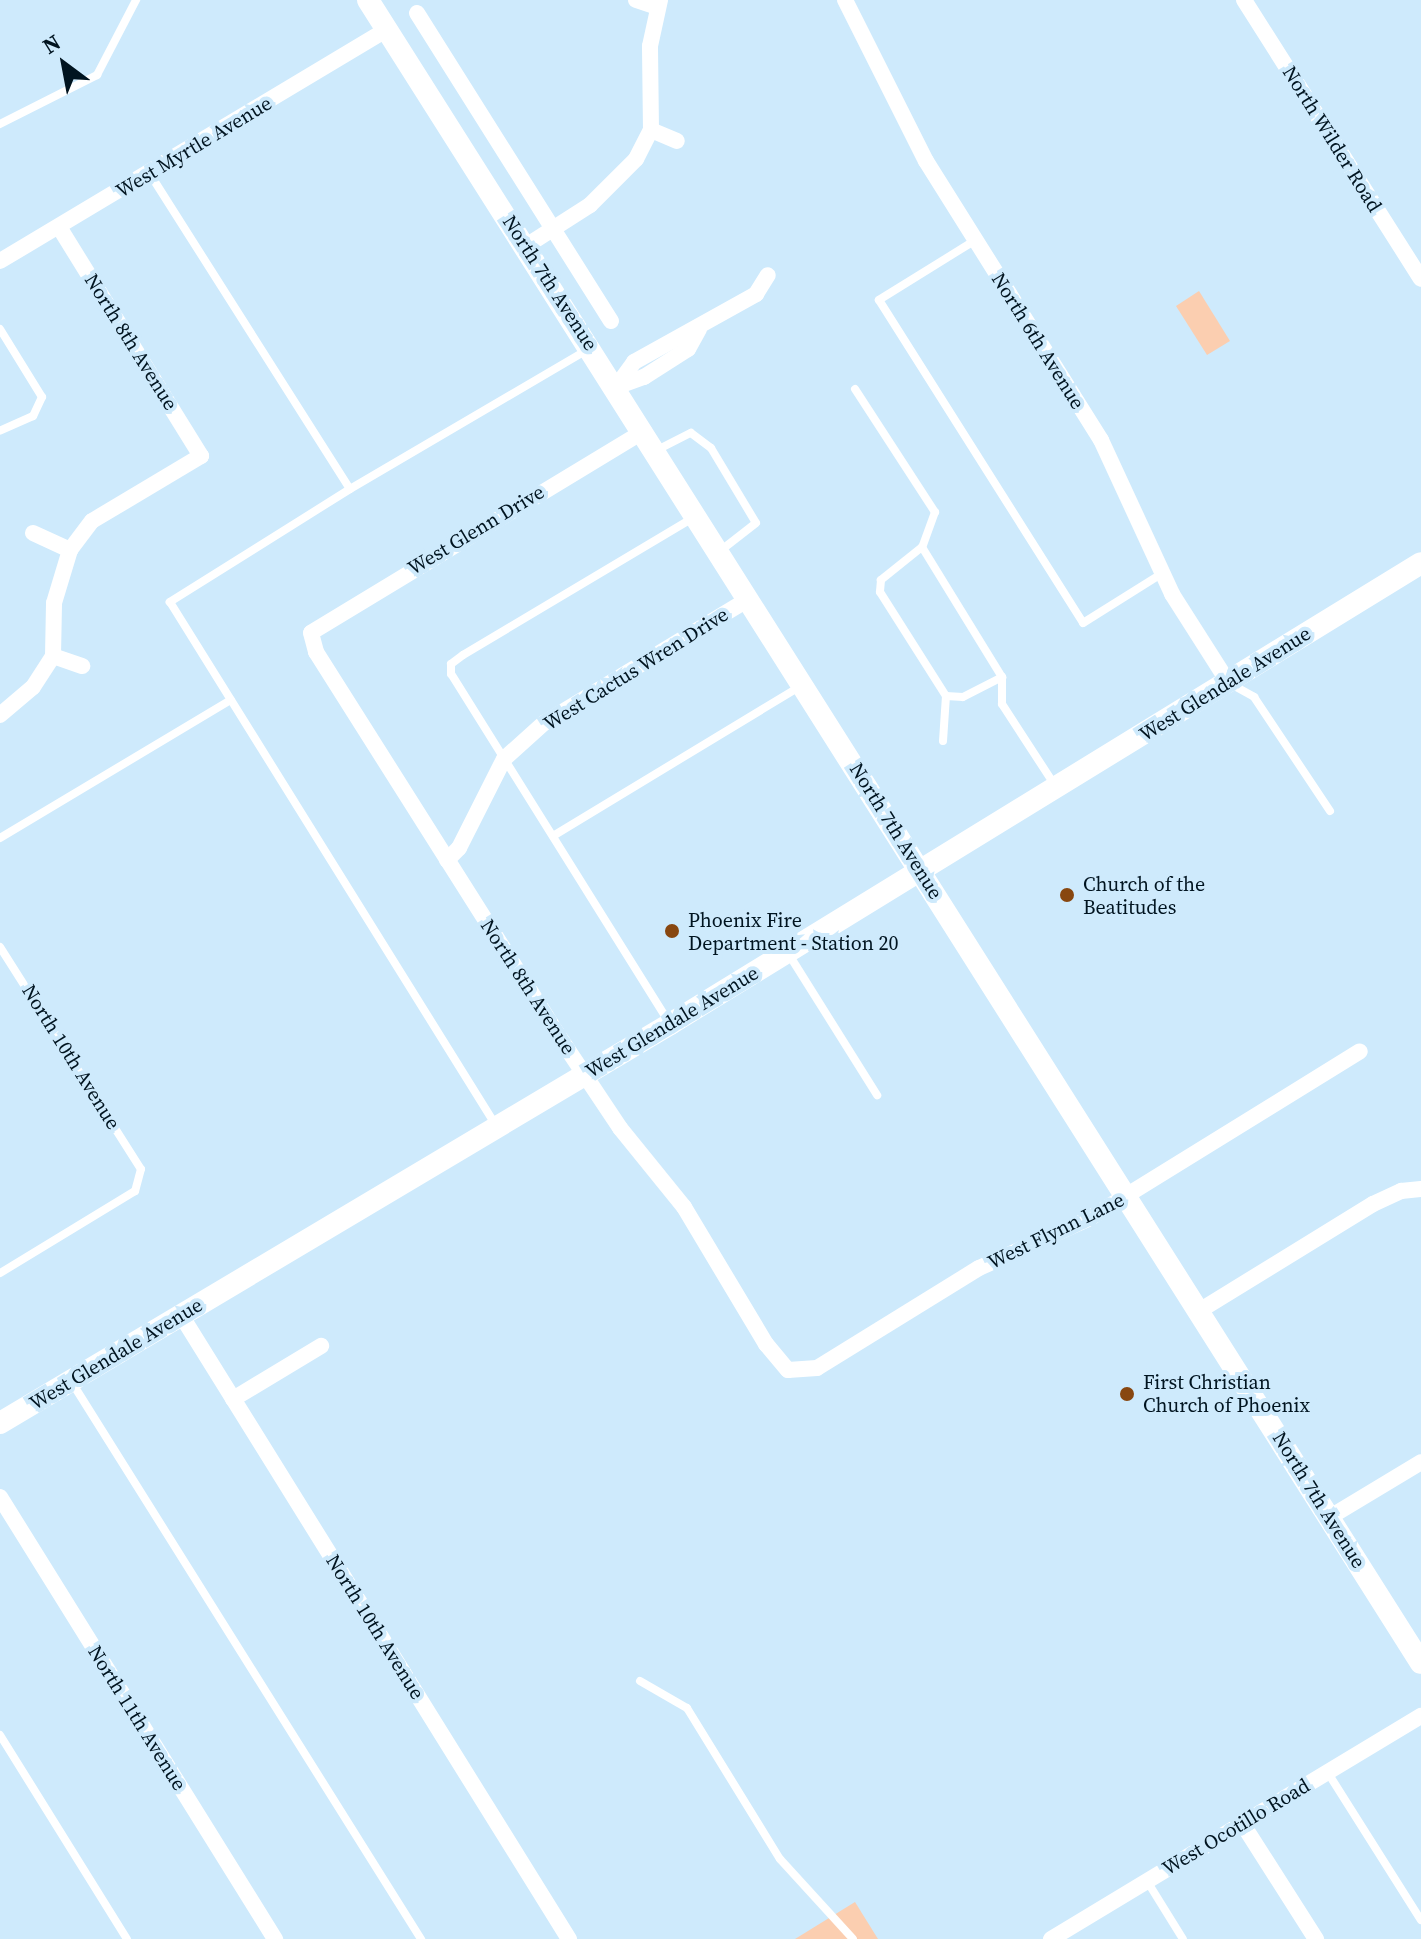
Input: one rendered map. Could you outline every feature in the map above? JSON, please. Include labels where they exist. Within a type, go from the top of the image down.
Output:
[{"type":"main road","name":"North 7th Avenue","points":[[368,0],[720,551],[1421,1663]]},
{"type":"main road","name":"West Glendale Avenue","points":[[0,1423],[670,1024],[1421,563]]},
{"type":"street","points":[[526,246],[614,185],[651,130],[650,46],[659,4],[636,0]]},
{"type":"street","name":"North 6th Avenue","points":[[845,0],[926,161],[1112,459],[1161,574],[1228,682]]},
{"type":"street","name":"North Wilder Road","points":[[1244,0],[1421,279]]},
{"type":"street","name":"North 7th Avenue","points":[[417,13],[611,321]]},
{"type":"street","name":"West Myrtle Avenue","points":[[0,261],[60,229],[387,29]]},
{"type":"street","points":[[651,130],[677,141]]},
{"type":"street","name":"North 8th Avenue","points":[[60,229],[201,456],[92,521],[70,550]]},
{"type":"street","points":[[616,387],[634,362],[681,333],[699,329],[756,294],[768,275]]},
{"type":"street","name":"West Glenn Drive","points":[[311,633],[644,431]]},
{"type":"street","points":[[0,715],[33,687],[53,656],[54,603],[70,550],[33,533]]},
{"type":"street","name":"West Cactus Wren Drive","points":[[447,860],[459,848],[504,759],[581,699],[749,599]]},
{"type":"street","name":"North 8th Avenue","points":[[311,633],[316,652],[584,1075],[684,1207],[766,1344],[788,1370]]},
{"type":"street","points":[[53,656],[82,666]]},
{"type":"street","name":"West Flynn Lane","points":[[788,1370],[817,1368],[979,1268],[1127,1197],[1360,1051]]},
{"type":"street","points":[[1199,1311],[1373,1204],[1401,1191],[1421,1189]]},
{"type":"street","name":"North 10th Avenue","points":[[181,1315],[569,1939]]},
{"type":"street","points":[[233,1399],[321,1346]]},
{"type":"street","points":[[1330,1517],[1421,1462]]},
{"type":"street","name":"North 11th Avenue","points":[[0,1497],[275,1939]]},
{"type":"street","name":"West Ocotillo Road","points":[[1051,1939],[1421,1716]]},
{"type":"street","points":[[1242,1823],[1316,1939]]},
{"type":"lane","points":[[0,124],[97,75],[136,0]]},
{"type":"lane","points":[[150,174],[350,489]]},
{"type":"lane","points":[[974,241],[879,300],[1083,623],[1161,574]]},
{"type":"lane","points":[[0,329],[42,397],[33,416],[0,431]]},
{"type":"lane","points":[[497,1127],[170,602],[350,489],[591,348]]},
{"type":"lane","points":[[855,389],[935,512],[922,547],[878,585],[946,696]]},
{"type":"lane","points":[[656,450],[691,433],[711,448],[756,523],[720,551]]},
{"type":"lane","points":[[670,1024],[504,759],[453,684],[451,664],[697,515]]},
{"type":"lane","points":[[922,547],[1002,677],[1002,704],[1057,788]]},
{"type":"lane","points":[[946,696],[963,697],[1002,677]]},
{"type":"lane","points":[[1228,682],[1254,697],[1330,811]]},
{"type":"lane","points":[[553,836],[803,685]]},
{"type":"lane","points":[[943,741],[941,708],[946,696]]},
{"type":"lane","points":[[0,838],[231,700]]},
{"type":"lane","name":"North 10th Avenue","points":[[0,947],[141,1169],[135,1191],[0,1273]]},
{"type":"lane","points":[[787,953],[877,1095]]},
{"type":"lane","points":[[71,1381],[421,1939]]},
{"type":"lane","points":[[640,1681],[687,1708],[780,1859],[853,1939]]},
{"type":"lane","points":[[0,1735],[127,1939]]},
{"type":"lane","points":[[1328,1772],[1421,1920]]},
{"type":"lane","points":[[1147,1881],[1183,1939]]},
{"type":"shaded area","points":[[1199,291],[1230,341],[1207,355],[1176,306]]},
{"type":"shaded area","points":[[855,1902],[878,1939],[795,1939]]},
{"type":"place","name":"Church of the Beatitudes","points":[[1067,895]]},
{"type":"place","name":"Phoenix Fire Department - Station 20","points":[[672,931]]},
{"type":"place","name":"First Christian Church of Phoenix","points":[[1127,1394]]}]
